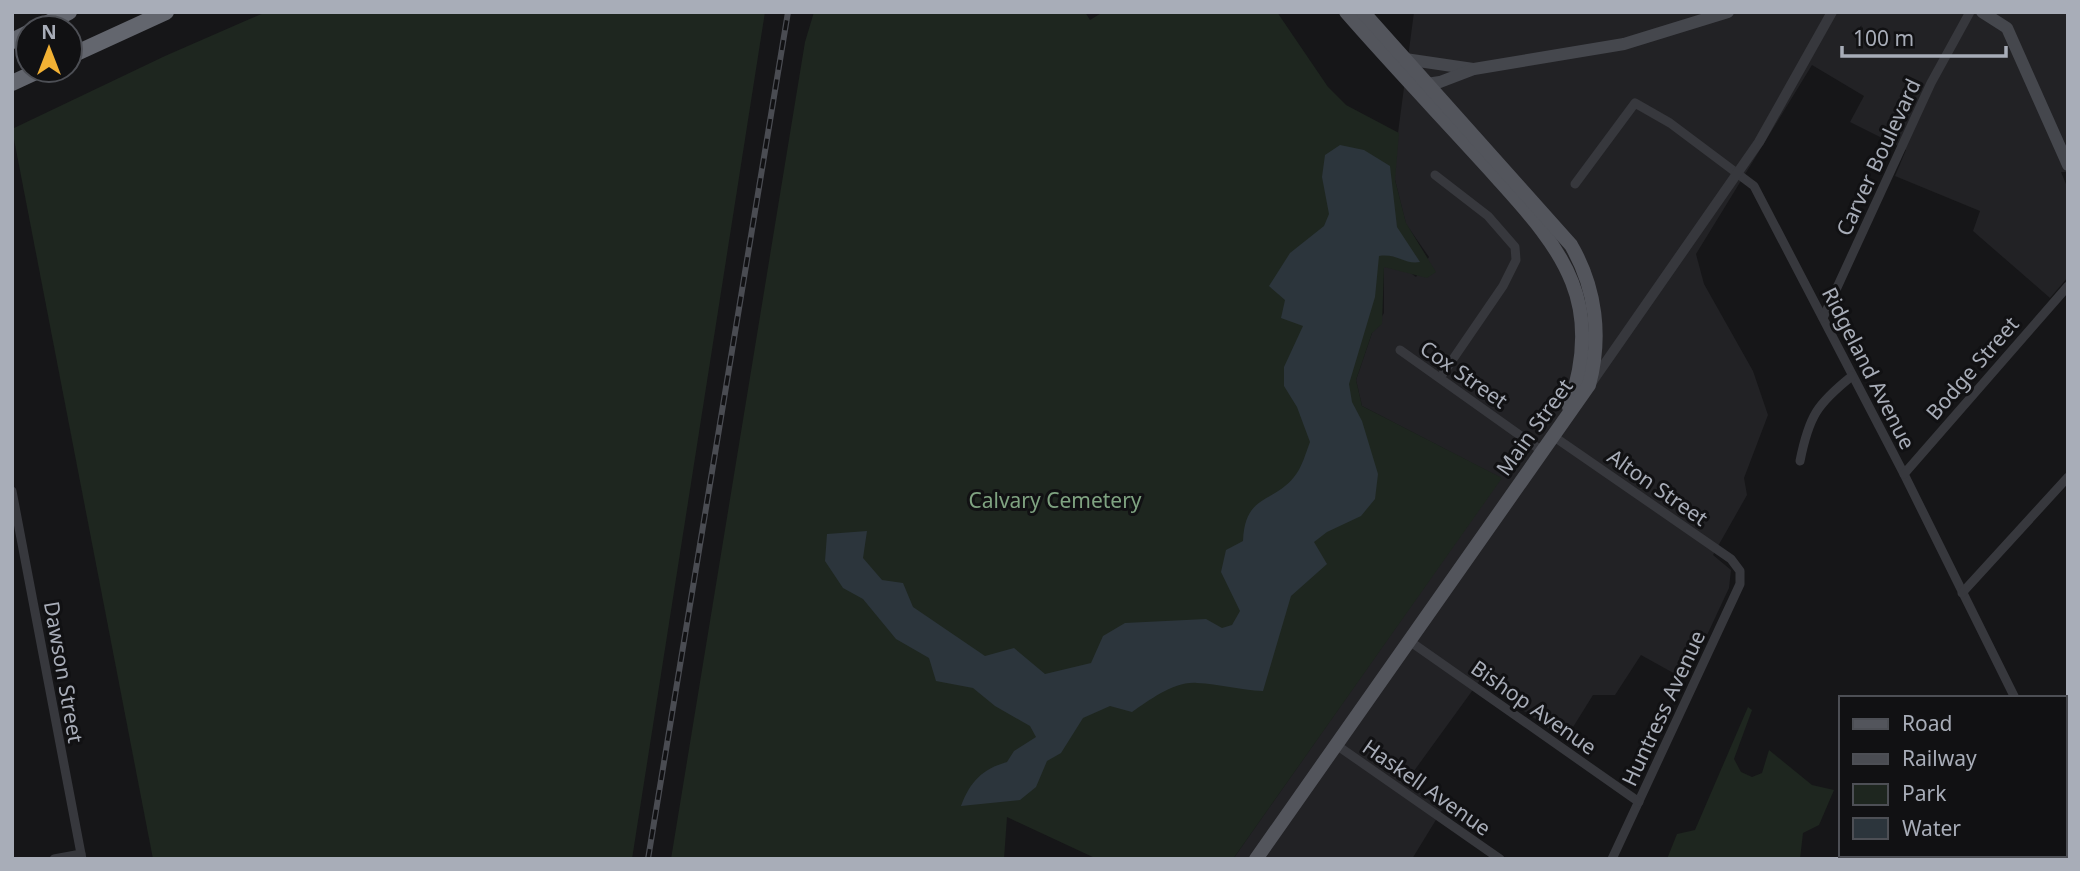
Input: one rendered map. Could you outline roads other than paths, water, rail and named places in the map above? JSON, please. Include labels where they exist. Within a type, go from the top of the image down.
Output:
[{"type":"highway","points":[[84,46],[146,12]]},
{"type":"highway","points":[[84,48],[166,12]]},
{"type":"main road","points":[[1346,12],[1530,216],[1569,275],[1580,313],[1582,351],[1574,392],[1557,430]]},
{"type":"main road","points":[[1363,12],[1552,222],[1577,254],[1587,276],[1597,329],[1596,353],[1589,386]]},
{"type":"main road","points":[[1413,86],[1428,84],[1474,69],[1623,44],[1728,12]]},
{"type":"main road","points":[[1982,12],[2007,28],[2068,164]]},
{"type":"main road","points":[[1405,59],[1474,69]]},
{"type":"main road","name":"Main Street","points":[[1256,859],[1589,386]]},
{"type":"street","name":"Main Street","points":[[1589,386],[1739,172],[1774,117],[1832,12]]},
{"type":"street","name":"Carver Boulevard","points":[[1823,318],[1930,83],[1970,12]]},
{"type":"street","points":[[2000,12],[2007,28]]},
{"type":"street","name":"Ridgeland Avenue","points":[[1575,184],[1635,103],[1670,123],[1739,172],[1754,186],[1904,474],[2014,696]]},
{"type":"street","points":[[1435,175],[1488,216],[1515,247],[1516,260],[1507,279],[1440,378]]},
{"type":"street","name":"Bodge Street","points":[[1904,474],[2068,286]]},
{"type":"street","name":"Cox Street","points":[[1400,350],[1542,451]]},
{"type":"street","points":[[1800,461],[1813,413],[1827,396],[1852,376]]},
{"type":"street","name":"Alton Street","points":[[1557,430],[1731,559],[1740,571]]},
{"type":"street","points":[[1962,593],[2068,477]]},
{"type":"street","name":"Dawson Street","points":[[12,491],[82,856]]},
{"type":"street","name":"Huntress Avenue","points":[[1612,859],[1740,584],[1740,571]]},
{"type":"street","name":"Bishop Avenue","points":[[1408,640],[1639,803]]},
{"type":"street","name":"Haskell Avenue","points":[[1335,744],[1500,859]]},
{"type":"street","points":[[54,859],[82,856]]},
{"type":"water","points":[[1340,145],[1364,150],[1390,166],[1397,227],[1420,262],[1379,256],[1375,297],[1349,384],[1352,402],[1362,421],[1378,474],[1375,499],[1361,516],[1327,532],[1314,542],[1327,564],[1291,596],[1263,691],[1188,683],[1163,692],[1132,712],[1110,706],[1083,718],[1061,753],[1047,761],[1036,787],[1020,800],[961,806],[968,790],[978,778],[991,768],[1007,762],[1014,751],[1036,737],[1030,726],[995,706],[973,688],[936,681],[929,658],[896,639],[863,599],[843,588],[825,561],[827,534],[867,531],[863,558],[882,580],[903,583],[913,607],[985,656],[1014,648],[1045,674],[1091,663],[1103,636],[1125,623],[1206,619],[1222,628],[1232,625],[1240,611],[1221,572],[1226,550],[1243,541],[1245,526],[1254,507],[1286,486],[1294,477],[1302,465],[1310,442],[1297,407],[1284,386],[1284,367],[1303,326],[1281,318],[1285,300],[1269,286],[1290,253],[1324,226],[1329,214],[1322,177],[1325,155]]},
{"type":"railway","points":[[648,859],[788,12]]},
{"type":"park label","name":"Calvary Cemetery","points":[[1055,500]]}]
